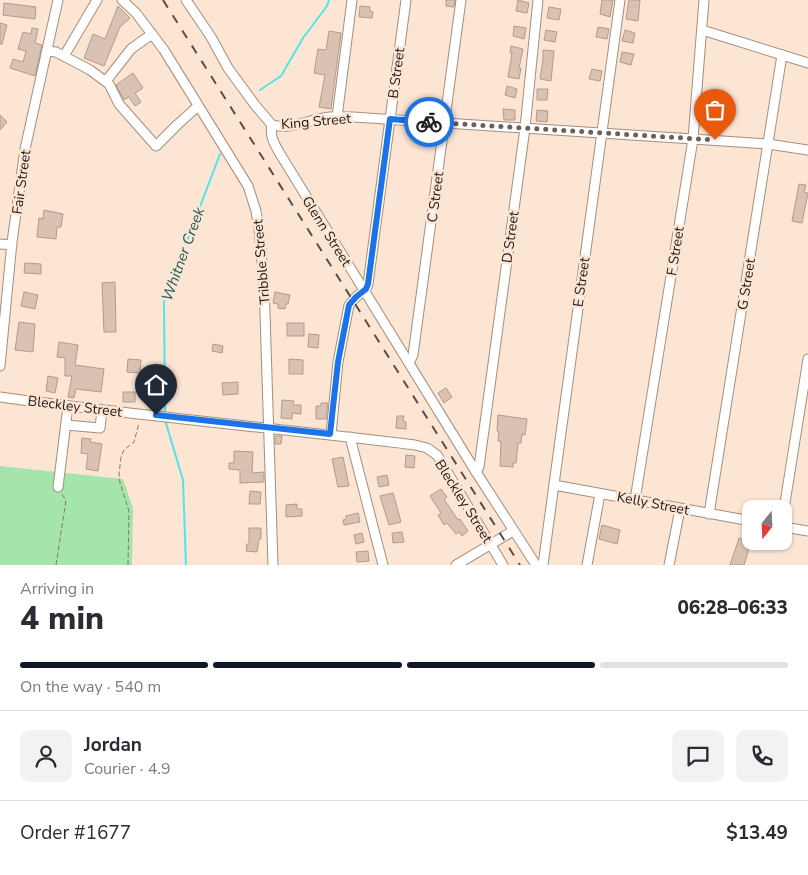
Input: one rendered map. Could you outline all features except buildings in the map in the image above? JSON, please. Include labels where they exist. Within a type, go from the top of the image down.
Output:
[{"type":"street","name":"Fair Street","points":[[0,366],[12,245],[25,149],[58,0]]},
{"type":"street","points":[[64,56],[97,0]]},
{"type":"street","name":"Tribble Street","points":[[122,0],[136,13],[164,50],[248,186],[256,210],[264,282],[273,565]]},
{"type":"street","name":"Glenn Street","points":[[186,0],[211,37],[228,68],[272,125],[270,132],[282,157],[476,472],[536,565]]},
{"type":"street","points":[[337,117],[352,0]]},
{"type":"street","name":"B Street","points":[[330,434],[338,362],[349,305],[364,291],[368,284],[406,0]]},
{"type":"street","name":"C Street","points":[[409,364],[413,355],[461,0]]},
{"type":"street","name":"D Street","points":[[476,472],[480,467],[525,128],[538,0]]},
{"type":"street","name":"E Street","points":[[543,565],[620,0]]},
{"type":"street","name":"F Street","points":[[635,500],[693,139],[704,0]]},
{"type":"street","points":[[702,30],[808,63]]},
{"type":"street","points":[[106,81],[131,49],[152,34]]},
{"type":"street","points":[[47,51],[56,52],[64,56],[106,81],[119,104],[156,146],[198,106]]},
{"type":"street","name":"G Street","points":[[709,514],[782,55]]},
{"type":"street","name":"King Street","points":[[272,125],[282,127],[312,120],[337,117],[390,119],[768,144],[808,150]]},
{"type":"street","points":[[0,244],[12,245]]},
{"type":"street","points":[[785,500],[808,359]]},
{"type":"street","name":"Bleckley Street","points":[[0,397],[415,444],[427,448],[437,455],[503,565]]},
{"type":"street","points":[[58,487],[68,406]]},
{"type":"street","points":[[66,425],[100,428],[102,410]]},
{"type":"street","points":[[350,437],[383,565]]},
{"type":"street","name":"Kelly Street","points":[[554,484],[742,520]]},
{"type":"street","points":[[587,565],[600,494]]},
{"type":"street","points":[[669,565],[680,509]]},
{"type":"street","points":[[792,528],[808,531]]},
{"type":"street","points":[[456,565],[513,531]]},
{"type":"path","points":[[128,565],[129,511],[119,474],[121,457],[124,450],[134,442],[138,432],[140,414]]},
{"type":"path","points":[[56,565],[66,500],[58,487]]},
{"type":"green space","points":[[0,466],[123,479],[133,508],[132,565],[0,565]]},
{"type":"waterway","name":"Whitner Creek","points":[[260,90],[281,76],[303,38],[327,6],[329,0]]},
{"type":"waterway","name":"Whitner Creek","points":[[165,413],[164,302],[220,154]]},
{"type":"waterway","name":"Whitner Creek","points":[[165,420],[183,480],[186,565]]},
{"type":"railway","points":[[163,0],[520,565]]},
{"type":"way so far","points":[[429,122],[715,140]]},
{"type":"route","points":[[156,415],[330,434],[338,362],[349,305],[366,289],[368,284],[390,119],[429,122]]}]
